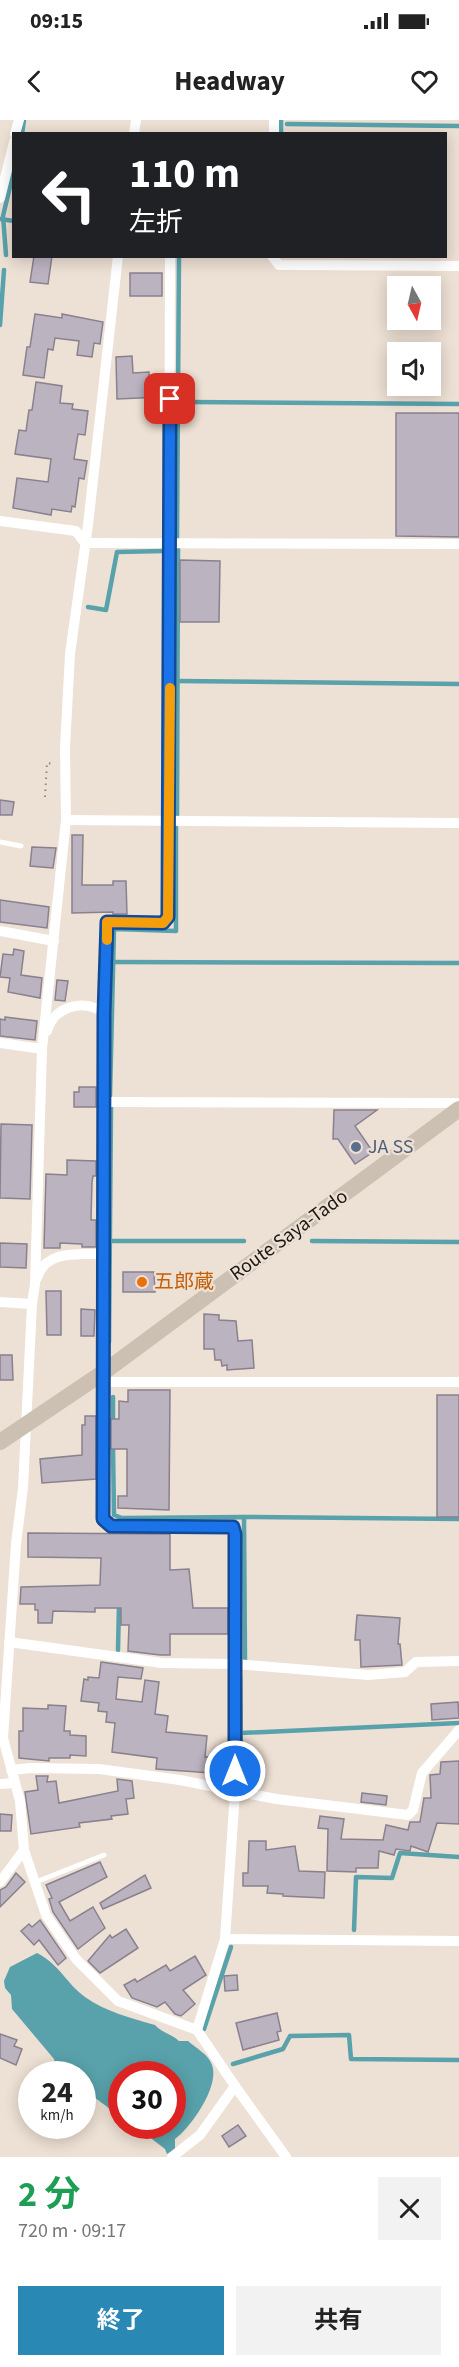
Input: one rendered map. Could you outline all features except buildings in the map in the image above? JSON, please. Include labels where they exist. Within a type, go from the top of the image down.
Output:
[{"type":"main road","name":"Route Saya-Tado","points":[[0,1442],[104,1377],[459,1109]]},
{"type":"street","points":[[0,198],[12,150]]},
{"type":"street","points":[[35,1284],[42,1049],[66,820],[65,764],[70,654],[118,258]]},
{"type":"street","points":[[170,258],[168,917],[163,923],[107,922],[104,1013],[103,1519],[111,1526],[233,1527],[235,1534],[235,1792],[225,1939],[196,2030]]},
{"type":"street","points":[[274,258],[279,265],[459,266]]},
{"type":"street","points":[[0,521],[76,531],[85,543]]},
{"type":"street","points":[[85,543],[459,544]]},
{"type":"street","points":[[66,820],[459,823]]},
{"type":"street","points":[[0,931],[54,941]]},
{"type":"street","points":[[42,1049],[50,1023],[73,1005],[94,1006],[104,1013]]},
{"type":"street","points":[[0,1043],[42,1049]]},
{"type":"street","points":[[105,1102],[459,1103]]},
{"type":"street","points":[[104,1254],[53,1257],[45,1262],[39,1269],[32,1304],[23,1488],[15,1544],[9,1642],[3,1684],[3,1738],[20,1801],[24,1850],[46,1915],[76,1959],[118,2001],[196,2030],[286,2157]]},
{"type":"street","points":[[0,1302],[32,1304]]},
{"type":"street","points":[[104,1377],[459,1382]]},
{"type":"street","points":[[9,1642],[162,1663],[235,1664],[368,1675],[405,1672],[416,1662],[459,1661]]},
{"type":"street","points":[[11,1770],[99,1769],[180,1780],[235,1792],[408,1815],[413,1810],[422,1773],[459,1730]]},
{"type":"street","points":[[0,1784],[14,1783]]},
{"type":"street","points":[[0,1882],[24,1850]]},
{"type":"street","points":[[225,1939],[459,1941]]},
{"type":"street","points":[[175,2155],[200,2135],[235,2086]]},
{"type":"lane","points":[[0,842],[21,846]]},
{"type":"lane","points":[[36,1882],[104,1855]]},
{"type":"path","points":[[45,797],[47,764],[65,764]]},
{"type":"water","points":[[37,1953],[52,1963],[78,1992],[101,2007],[155,2025],[179,2041],[188,2041],[202,2052],[212,2065],[212,2084],[196,2116],[186,2128],[186,2061],[108,2061],[108,2107],[96,2099],[96,2061],[54,2061],[12,2009],[11,1995],[5,1988],[4,1981],[10,1967]]},
{"type":"water","points":[[152,2139],[175,2139],[175,2150],[167,2154],[165,2149]]},
{"type":"waterway","points":[[22,132],[24,120]]},
{"type":"waterway","points":[[281,120],[281,132]]},
{"type":"waterway","points":[[287,124],[459,126]]},
{"type":"waterway","points":[[6,255],[3,216],[12,178]]},
{"type":"waterway","points":[[0,219],[12,221]]},
{"type":"waterway","points":[[177,539],[179,258]]},
{"type":"waterway","points":[[0,325],[4,270]]},
{"type":"waterway","points":[[186,402],[459,404]]},
{"type":"waterway","points":[[177,815],[178,547]]},
{"type":"waterway","points":[[88,607],[106,610],[117,552],[164,551]]},
{"type":"waterway","points":[[177,681],[459,684]]},
{"type":"waterway","points":[[110,1096],[114,929],[176,931],[176,827]]},
{"type":"waterway","points":[[113,962],[459,963]]},
{"type":"waterway","points":[[109,1342],[111,1107]]},
{"type":"waterway","points":[[110,1241],[244,1241]]},
{"type":"waterway","points":[[312,1241],[459,1242]]},
{"type":"waterway","points":[[113,1397],[113,1425]]},
{"type":"waterway","points":[[113,1446],[114,1515],[122,1518],[244,1517],[245,1659]]},
{"type":"waterway","points":[[244,1517],[459,1519]]},
{"type":"waterway","points":[[118,1650],[119,1604]]},
{"type":"waterway","points":[[240,1678],[241,1786]]},
{"type":"waterway","points":[[241,1733],[459,1723]]},
{"type":"waterway","points":[[354,1930],[356,1877],[392,1878],[400,1853],[459,1857]]},
{"type":"waterway","points":[[204,2029],[231,1947]]},
{"type":"waterway","points":[[233,2064],[283,2049],[290,2036],[349,2035],[351,2059],[459,2060]]},
{"type":"slow traffic","points":[[107,940],[107,922],[163,923],[168,917],[170,688]]},
{"type":"place","name":"JA SS","points":[[356,1147]]},
{"type":"place","name":"五郎蔵","points":[[142,1282]]},
{"type":"route","points":[[170,399],[168,917],[163,923],[107,922],[104,1013],[103,1519],[111,1526],[233,1527],[235,1534],[235,1771]]}]
